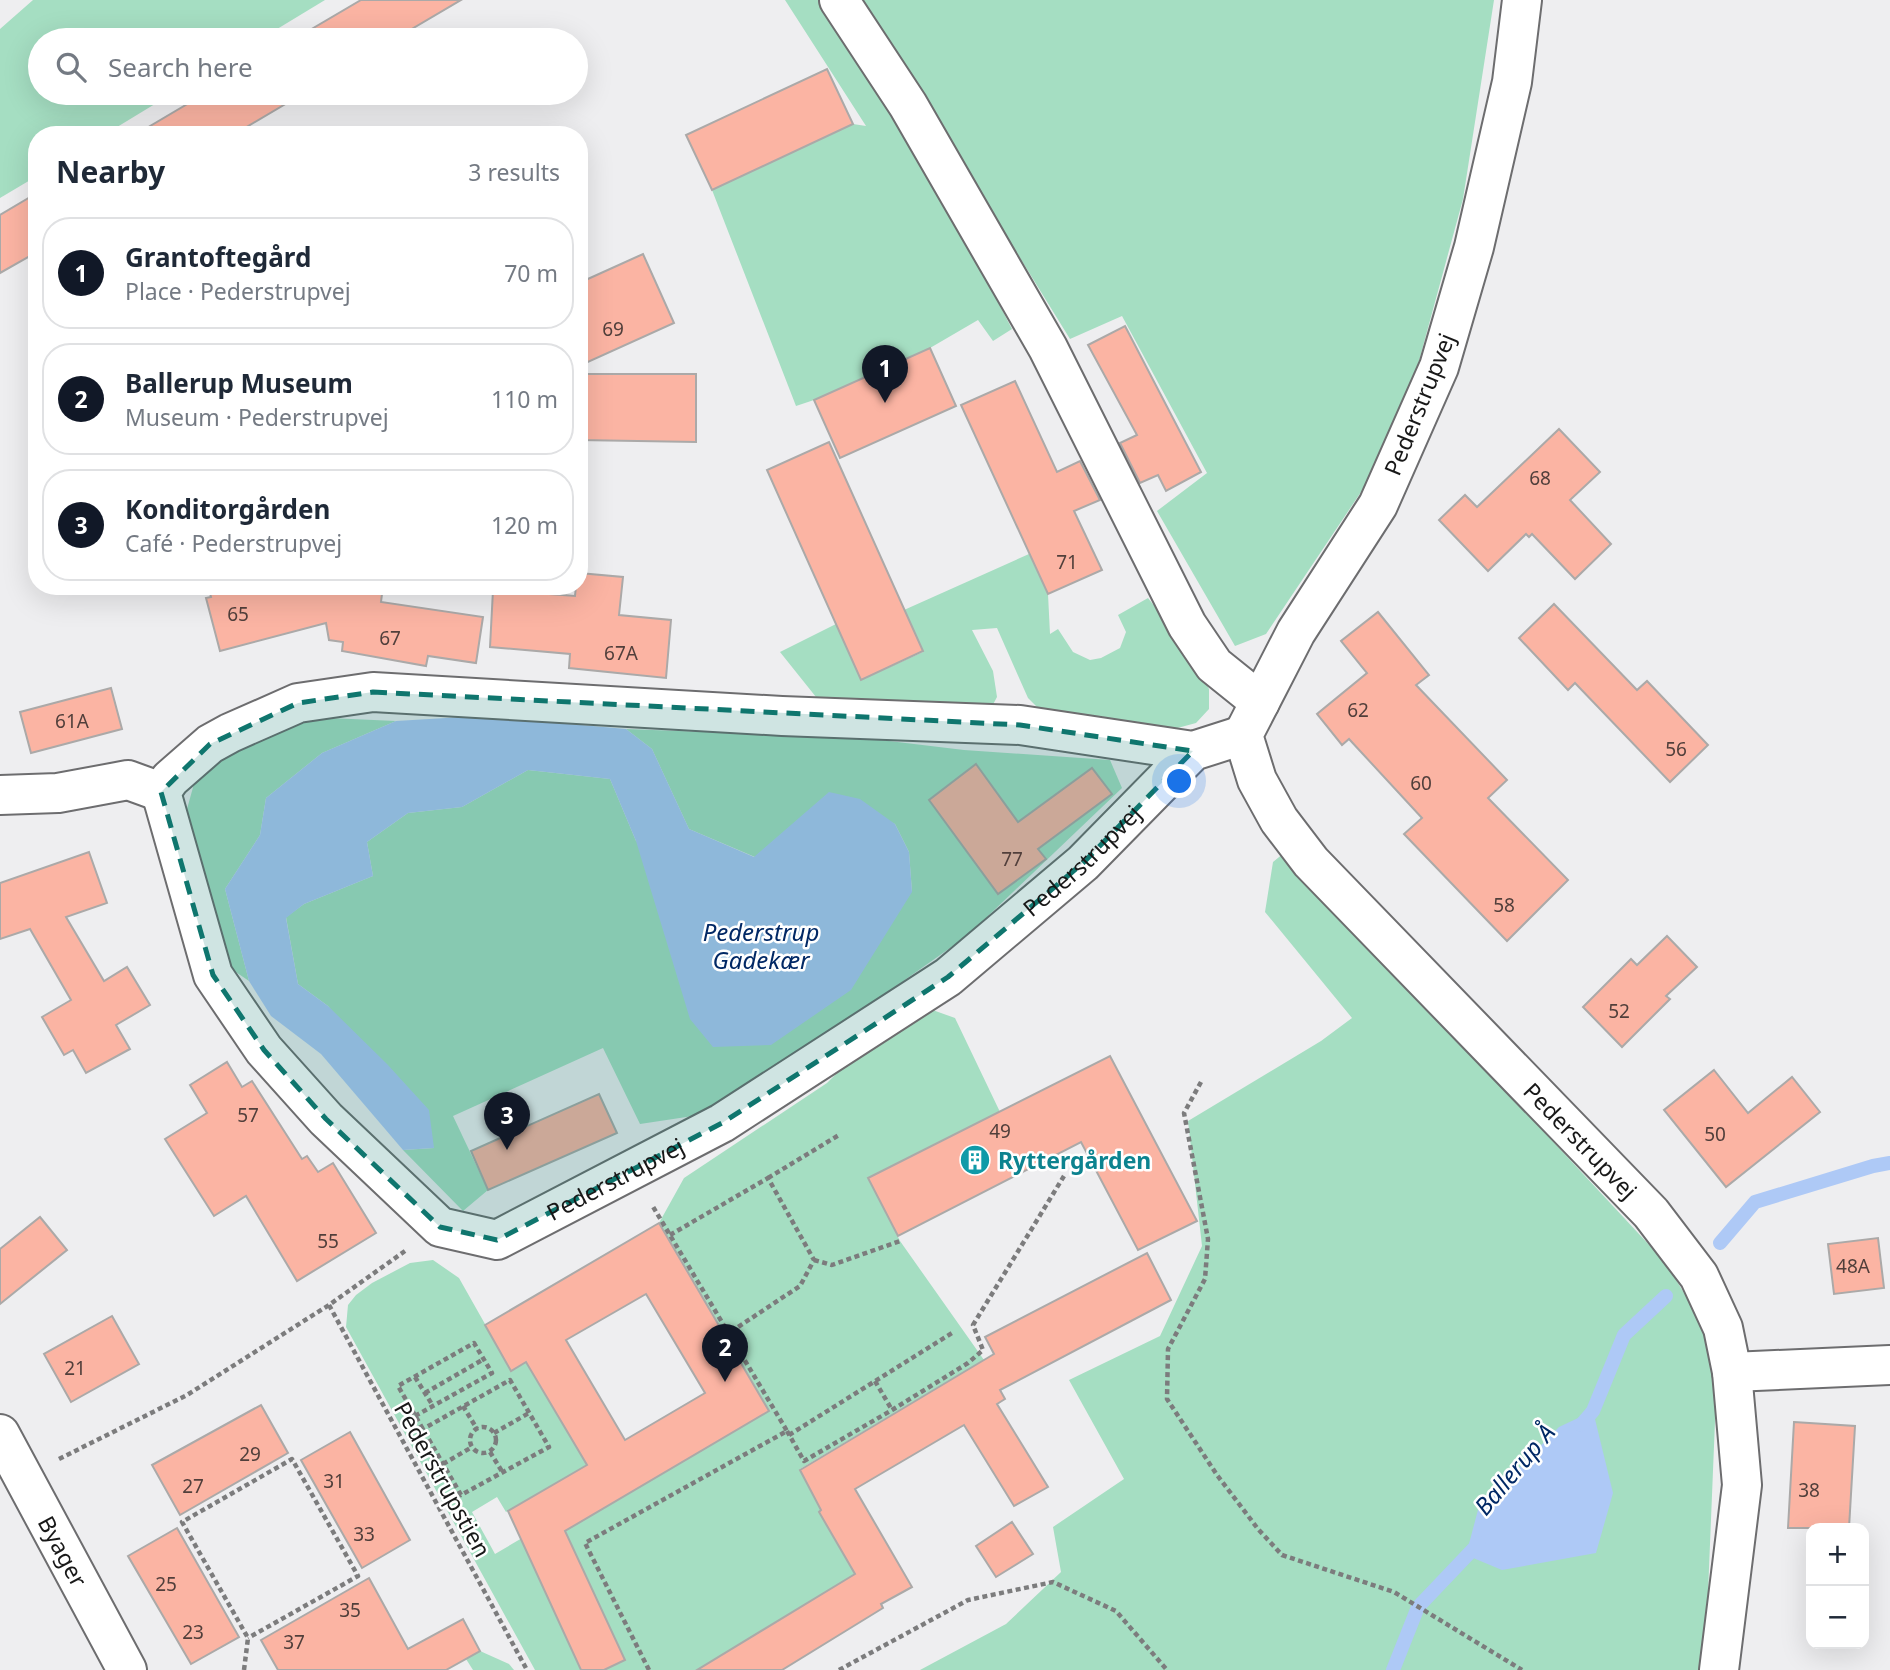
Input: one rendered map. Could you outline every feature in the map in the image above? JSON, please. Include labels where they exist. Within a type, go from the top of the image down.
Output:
[{"type":"street","points":[[839,0],[908,105],[1048,348],[1187,625],[1252,718]]},
{"type":"street","name":"Pederstrupvej","points":[[1522,0],[1509,95],[1474,247],[1439,367],[1378,505],[1296,632],[1252,718],[1257,780],[1279,820],[1311,862],[1651,1213],[1699,1276],[1723,1328],[1732,1372],[1742,1485],[1719,1670]]},
{"type":"street","name":"Pederstrupvej","points":[[160,792],[170,779],[210,744],[230,733],[298,704],[373,692],[782,716],[1020,725],[1193,751]]},
{"type":"street","name":"Pederstrupvej","points":[[440,1227],[497,1240],[722,1123],[948,977],[1083,863],[1193,751],[1252,718]]},
{"type":"street","points":[[0,795],[58,793],[128,780],[160,792],[213,975],[264,1050],[299,1090],[440,1227]]},
{"type":"street","points":[[1732,1372],[1890,1365]]},
{"type":"street","name":"Byager","points":[[0,1434],[127,1670]]},
{"type":"path","points":[[1201,1082],[1184,1114],[1208,1239],[1205,1279],[1168,1349],[1167,1399],[1217,1475],[1258,1529],[1282,1555],[1394,1592],[1522,1670]]},
{"type":"path","points":[[670,1235],[839,1135]]},
{"type":"path","points":[[632,1171],[804,1461],[968,1363],[983,1350],[973,1325],[1064,1176]]},
{"type":"path","points":[[768,1178],[814,1260],[832,1265],[900,1241]]},
{"type":"path","points":[[23,1476],[187,1395],[329,1305],[440,1227]]},
{"type":"path","points":[[729,1333],[800,1286],[814,1260]]},
{"type":"path","name":"Pederstrupstien","points":[[329,1305],[527,1670]]},
{"type":"path","points":[[649,1670],[585,1543],[788,1433],[952,1333]]},
{"type":"path","points":[[415,1416],[492,1373],[474,1343],[398,1386],[415,1416],[461,1495],[549,1447],[510,1380],[423,1429]]},
{"type":"path","points":[[425,1393],[484,1359]]},
{"type":"path","points":[[415,1377],[433,1406]]},
{"type":"path","points":[[875,1381],[892,1410]]},
{"type":"path","points":[[463,1406],[477,1429]]},
{"type":"path","points":[[494,1433],[529,1413]]},
{"type":"path","points":[[485,1427],[494,1433],[496,1444],[490,1452],[482,1453],[472,1447],[471,1435],[477,1429],[485,1427]]},
{"type":"path","points":[[443,1464],[472,1447]]},
{"type":"path","points":[[490,1452],[503,1473]]},
{"type":"path","points":[[244,1670],[248,1638],[182,1522],[292,1459],[358,1576],[248,1638]]},
{"type":"path","points":[[839,1670],[968,1600],[1053,1582],[1116,1611],[1167,1670]]},
{"type":"highlighted area","points":[[373,692],[1020,725],[1193,751],[1083,863],[948,977],[722,1123],[497,1240],[440,1227],[326,1119],[264,1050],[213,975],[161,792],[210,744],[298,703]]},
{"type":"green space","points":[[33,0],[325,0],[279,28],[28,28],[28,105],[153,105],[119,126],[28,126],[28,181],[0,198],[0,29]]},
{"type":"green space","points":[[785,0],[822,0],[921,162],[1012,329],[993,341],[978,320],[930,348],[796,406],[712,190],[853,124],[866,126]]},
{"type":"green space","points":[[861,0],[1494,0],[1463,199],[1416,372],[1363,489],[1266,634],[1235,646],[1157,511],[1207,473],[1122,316],[1070,339]]},
{"type":"green space","points":[[1029,554],[1048,594],[1050,634],[1058,629],[1073,652],[1090,660],[1101,658],[1120,648],[1126,632],[1118,615],[1148,598],[1171,627],[1209,689],[1209,709],[1196,723],[1159,733],[1047,717],[1028,698],[997,628],[972,630],[993,671],[997,697],[989,712],[816,697],[780,652],[836,624],[861,680],[923,652],[904,610]]},
{"type":"green space","points":[[306,717],[396,721],[322,753],[266,798],[260,835],[225,889],[249,981],[221,962],[187,809],[197,773]]},
{"type":"green space","points":[[626,729],[864,738],[964,750],[1110,760],[1122,788],[967,936],[756,1085],[693,1116],[640,1124],[603,1048],[453,1116],[488,1190],[463,1211],[403,1150],[434,1148],[328,1006],[298,984],[286,917],[304,904],[373,876],[367,842],[408,813],[462,807],[528,770],[610,779],[636,841],[912,892],[909,852],[895,824],[829,793],[755,857],[689,829],[652,749]]},
{"type":"green space","points":[[1284,853],[1666,1263],[1705,1328],[1716,1397],[1708,1593],[1699,1670],[920,1670],[1006,1624],[1061,1572],[1053,1527],[1124,1479],[1069,1380],[1160,1336],[1202,1246],[1188,1121],[1321,1041],[1352,1018],[1265,912],[1273,862]]},
{"type":"green space","points":[[927,1008],[955,1018],[1000,1112],[869,1178],[900,1241],[984,1360],[800,1469],[821,1510],[819,1512],[855,1574],[712,1661],[717,1670],[535,1670],[346,1327],[348,1305],[372,1283],[410,1263],[433,1260],[459,1278],[511,1370],[526,1362],[587,1465],[506,1512],[497,1497],[472,1512],[495,1554],[580,1504],[768,1411],[659,1223],[684,1178],[827,1083],[873,1037]]},
{"type":"green space","points":[[480,1651],[509,1664],[514,1670],[473,1670],[466,1659]]},
{"type":"water","name":"Pederstrup Gadekær","points":[[479,716],[626,729],[652,749],[689,829],[754,857],[829,792],[860,799],[895,824],[909,852],[912,892],[851,990],[771,1045],[713,1047],[690,1019],[636,841],[610,779],[528,770],[462,807],[408,813],[367,842],[373,876],[304,904],[286,918],[298,984],[328,1006],[429,1110],[434,1148],[403,1150],[321,1054],[271,1016],[249,981],[225,889],[260,835],[266,798],[322,753],[396,721]]},
{"type":"water","points":[[1593,1411],[1613,1493],[1596,1553],[1502,1570],[1466,1555],[1478,1510],[1559,1427]]},
{"type":"building","points":[[361,0],[461,0],[413,28],[313,28]]},
{"type":"building","points":[[827,69],[853,124],[712,190],[686,135]]},
{"type":"building","points":[[186,105],[284,105],[248,126],[150,126]]},
{"type":"building","points":[[28,198],[28,257],[0,273],[0,215]]},
{"type":"building","points":[[643,254],[674,323],[588,362],[588,279]]},
{"type":"building","points":[[1125,326],[1201,472],[1166,491],[1158,475],[1140,483],[1120,443],[1137,435],[1088,345]]},
{"type":"building","points":[[930,348],[956,406],[840,458],[814,400]]},
{"type":"building","points":[[588,374],[696,374],[696,442],[588,440]]},
{"type":"building","points":[[1015,381],[1057,472],[1080,461],[1100,500],[1074,511],[1102,570],[1048,594],[961,405]]},
{"type":"building","points":[[1559,429],[1600,472],[1570,500],[1611,544],[1575,579],[1532,534],[1529,537],[1526,534],[1488,571],[1439,520],[1465,495],[1477,507]]},
{"type":"building","points":[[829,442],[923,651],[861,680],[767,470]]},
{"type":"building","points":[[588,574],[623,577],[619,615],[671,620],[666,678],[569,668],[570,654],[490,647],[493,595],[588,595]]},
{"type":"building","points":[[382,595],[381,602],[483,617],[476,663],[428,656],[426,666],[342,651],[343,642],[329,640],[326,623],[220,651],[206,598]]},
{"type":"building","points":[[1554,604],[1637,690],[1647,681],[1708,745],[1670,782],[1575,683],[1568,690],[1519,638]]},
{"type":"building","points":[[1378,612],[1429,675],[1416,685],[1507,780],[1488,798],[1568,880],[1507,941],[1404,834],[1422,818],[1349,739],[1342,745],[1317,714],[1367,673],[1341,641]]},
{"type":"building","points":[[111,688],[122,729],[31,753],[20,712]]},
{"type":"building","points":[[976,764],[1018,822],[1092,768],[1112,794],[1038,849],[1046,859],[998,894],[929,800]]},
{"type":"building","points":[[89,852],[107,903],[66,917],[104,981],[127,967],[150,1005],[116,1025],[130,1049],[86,1073],[73,1050],[64,1055],[42,1017],[71,1000],[30,929],[0,939],[0,883]]},
{"type":"building","points":[[1667,936],[1697,967],[1666,996],[1670,999],[1622,1047],[1583,1007],[1631,959],[1637,965]]},
{"type":"building","name":"Ryttergården","points":[[1110,1056],[1197,1221],[1138,1250],[1081,1142],[898,1236],[868,1178]]},
{"type":"building","points":[[227,1062],[242,1087],[252,1081],[302,1159],[307,1156],[318,1172],[333,1163],[376,1233],[297,1281],[246,1196],[214,1216],[165,1139],[207,1113],[190,1085]]},
{"type":"building","points":[[1714,1070],[1748,1113],[1792,1077],[1820,1112],[1726,1187],[1664,1110]]},
{"type":"building","points":[[599,1094],[617,1133],[488,1190],[471,1151]]},
{"type":"building","points":[[40,1217],[67,1250],[0,1304],[0,1249]]},
{"type":"building","points":[[659,1223],[769,1411],[565,1531],[625,1660],[604,1670],[581,1670],[508,1511],[587,1465],[526,1362],[511,1371],[485,1325]],"holes":[[[646,1294],[705,1393],[625,1440],[566,1340]]]},
{"type":"building","points":[[1878,1238],[1884,1288],[1834,1294],[1828,1244]]},
{"type":"building","points":[[1147,1253],[1171,1300],[1000,1390],[1005,1399],[997,1404],[1048,1487],[1014,1506],[964,1425],[855,1489],[912,1587],[881,1604],[883,1608],[782,1670],[697,1670],[855,1574],[819,1512],[821,1510],[800,1470],[994,1354],[985,1337]]},
{"type":"building","points":[[112,1316],[139,1364],[71,1402],[44,1354]]},
{"type":"building","points":[[261,1405],[288,1453],[180,1515],[152,1465]]},
{"type":"building","points":[[1794,1422],[1855,1426],[1849,1523],[1806,1523],[1806,1528],[1788,1528]]},
{"type":"building","points":[[350,1432],[410,1540],[362,1568],[301,1460]]},
{"type":"building","points":[[1012,1522],[1033,1554],[996,1577],[976,1546]]},
{"type":"building","points":[[177,1528],[239,1637],[191,1664],[128,1556]]},
{"type":"building","points":[[369,1578],[408,1649],[463,1619],[480,1651],[446,1670],[278,1670],[261,1640]]},
{"type":"waterway","name":"Ballerup Å","points":[[1720,1243],[1755,1202],[1890,1163]]},
{"type":"waterway","name":"Ballerup Å","points":[[1581,1425],[1593,1411],[1624,1335],[1666,1296]]},
{"type":"waterway","name":"Ballerup Å","points":[[1393,1670],[1418,1607],[1479,1543]]},
{"type":"place","name":"Grantoftegård","points":[[885,403]]},
{"type":"place","name":"Konditorgården","points":[[507,1150]]},
{"type":"place","name":"Ryttergården","points":[[975,1160]]},
{"type":"place","name":"Ballerup Museum","points":[[725,1382]]}]
